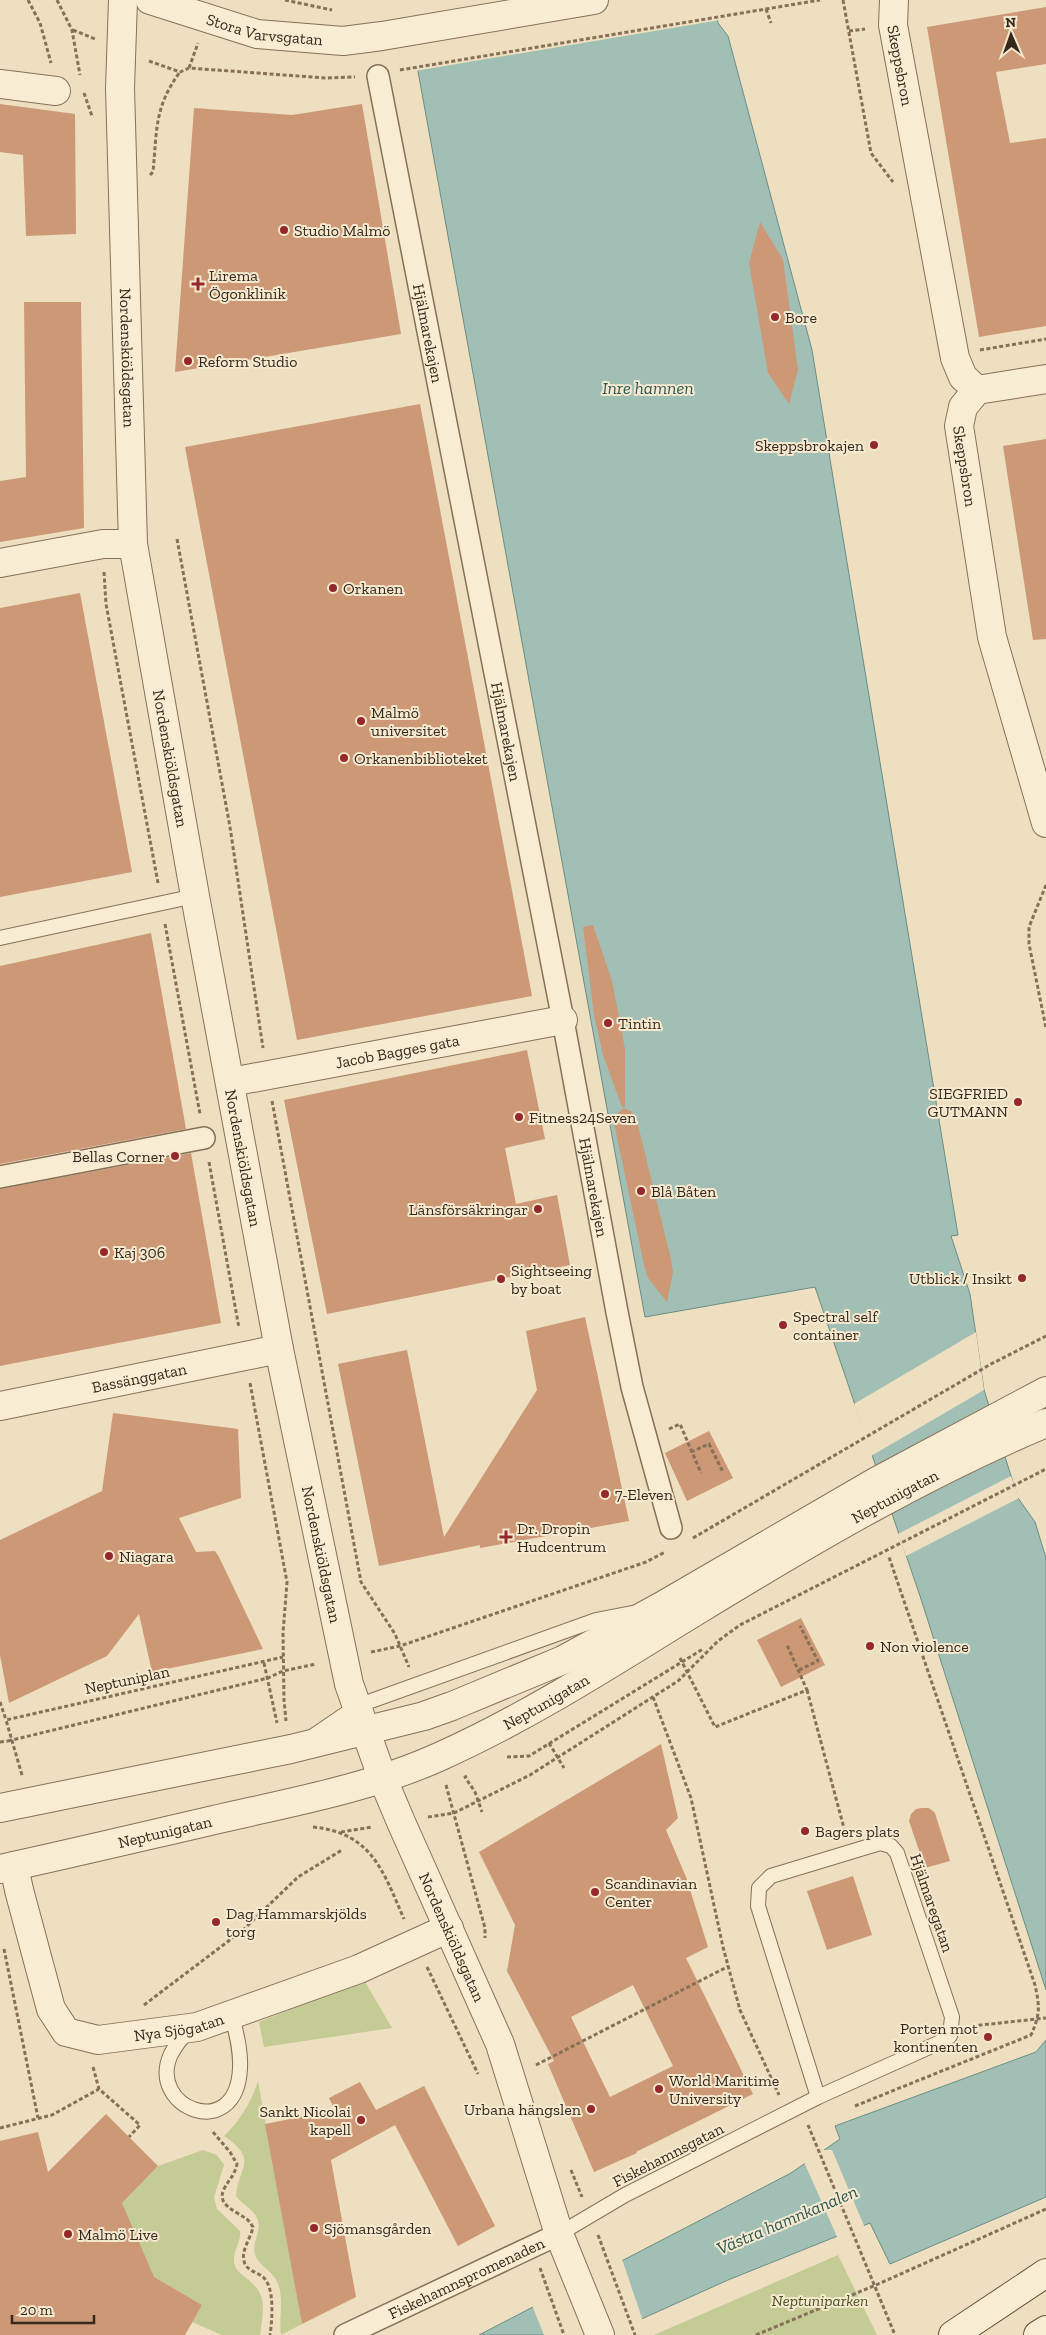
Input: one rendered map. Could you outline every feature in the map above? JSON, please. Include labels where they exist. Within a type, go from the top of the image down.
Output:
[{"type":"street","name":"Nordenskiöldsgatan","points":[[123,0],[120,88],[133,544],[279,1349],[343,1658],[361,1718],[382,1777],[500,2044],[559,2234],[600,2335]]},
{"type":"street","name":"Stora Varvsgatan","points":[[150,0],[257,34],[343,41],[594,0]]},
{"type":"street","name":"Skeppsbron","points":[[894,0],[893,25],[955,358],[963,377],[977,390],[963,407],[958,426],[992,637],[1046,823]]},
{"type":"street","name":"Hjälmarekajen","points":[[378,76],[563,1020],[632,1387],[671,1528]]},
{"type":"street","points":[[0,84],[56,91]]},
{"type":"street","points":[[977,390],[1046,379]]},
{"type":"street","points":[[0,563],[103,544],[133,544]]},
{"type":"street","name":"Jacob Bagges gata","points":[[231,1082],[563,1020]]},
{"type":"street","points":[[0,1178],[204,1138]]},
{"type":"street","name":"Bassänggatan","points":[[0,1406],[279,1349]]},
{"type":"street","name":"Neptunigatan","points":[[0,1808],[296,1748],[361,1718],[424,1716],[523,1678],[563,1660],[660,1607],[998,1430],[1046,1391]]},
{"type":"street","name":"Neptunigatan","points":[[998,1430],[1046,1422]]},
{"type":"street","name":"Neptunigatan","points":[[7,1867],[293,1802],[382,1777],[438,1758],[532,1710],[881,1491]]},
{"type":"street","name":"Nya Sjögatan","points":[[7,1867],[19,1890],[50,2009],[66,2032],[98,2040],[197,2027],[359,1969],[449,1928]]},
{"type":"street","name":"Fiskehamnspromenaden","points":[[345,2335],[559,2234]]},
{"type":"street","points":[[954,2335],[1046,2273]]},
{"type":"street","points":[[1038,2335],[1046,2330]]},
{"type":"lane","points":[[0,938],[196,896]]},
{"type":"lane","name":"Hjälmaregatan","points":[[818,2097],[758,1906],[759,1888],[771,1876],[880,1843],[891,1846],[897,1853],[952,2017],[952,2028]]},
{"type":"lane","points":[[197,2027],[184,2034],[176,2044],[169,2060],[167,2073],[170,2087],[178,2100],[200,2113],[223,2106],[234,2093],[240,2068],[238,2044],[232,2015]]},
{"type":"lane","points":[[818,2097],[945,2040],[950,2036],[952,2028]]},
{"type":"lane","name":"Fiskehamnsgatan","points":[[559,2234],[625,2195],[818,2097]]},
{"type":"path","points":[[28,0],[40,23],[49,49],[56,91]]},
{"type":"path","points":[[57,0],[72,30],[82,83]]},
{"type":"path","points":[[285,0],[338,11]]},
{"type":"path","points":[[406,69],[820,0]]},
{"type":"path","points":[[843,0],[871,153],[885,174],[896,184]]},
{"type":"path","points":[[766,9],[771,23]]},
{"type":"path","points":[[189,68],[325,78],[378,76]]},
{"type":"path","points":[[153,172],[159,111],[170,86],[180,72]]},
{"type":"path","points":[[177,539],[230,826],[267,1076],[361,1582],[395,1634]]},
{"type":"path","points":[[1046,885],[1029,927],[1029,944],[1046,1028]]},
{"type":"path","points":[[691,1539],[990,1364],[1046,1336]]},
{"type":"path","points":[[646,1439],[680,1424],[701,1473]]},
{"type":"path","points":[[691,1452],[709,1444],[723,1472]]},
{"type":"path","points":[[485,1945],[485,1928],[454,1813],[530,1775],[678,1681],[718,1641],[740,1625],[1046,1469]]},
{"type":"path","points":[[0,1742],[268,1678],[283,1671],[400,1646],[646,1562],[668,1551]]},
{"type":"path","points":[[846,2110],[1031,2036],[1042,2018],[1035,1985],[889,1557]]},
{"type":"path","name":"Neptuniplan","points":[[6,1720],[264,1663],[283,1657],[286,1598]]},
{"type":"path","points":[[799,1670],[818,1661],[800,1626]]},
{"type":"path","points":[[787,1645],[807,1690],[851,1852]]},
{"type":"path","points":[[499,1760],[508,1756],[529,1756],[681,1660],[703,1649]]},
{"type":"path","points":[[681,1660],[715,1727],[807,1690]]},
{"type":"path","points":[[264,1663],[277,1724]]},
{"type":"path","points":[[653,1697],[691,1798],[740,2010],[788,2113]]},
{"type":"path","points":[[0,1702],[6,1720],[9,1740],[25,1783]]},
{"type":"path","points":[[550,1743],[564,1768]]},
{"type":"path","points":[[473,1773],[464,1777],[482,1812]]},
{"type":"path","points":[[309,1827],[340,1832],[364,1845],[380,1865],[415,1944],[481,2082]]},
{"type":"path","points":[[137,2010],[243,1930],[298,1877],[342,1850]]},
{"type":"path","points":[[2,1940],[38,2118]]},
{"type":"path","points":[[531,2057],[534,2066],[729,1966]]},
{"type":"path","points":[[952,2028],[1042,2018]]},
{"type":"path","points":[[98,2040],[91,2062],[99,2089],[140,2125],[129,2137]]},
{"type":"path","points":[[0,2128],[52,2114],[99,2089]]},
{"type":"path","points":[[200,2113],[237,2164],[235,2176],[223,2190],[223,2201],[228,2209],[247,2219],[253,2227],[251,2238],[244,2251],[244,2261],[251,2270],[264,2278],[269,2286],[272,2312],[270,2335]]},
{"type":"path","points":[[808,2125],[860,2246],[895,2335]]},
{"type":"path","points":[[756,2335],[876,2285],[1046,2209]]},
{"type":"path","points":[[534,2246],[544,2282],[564,2335]]},
{"type":"path","points":[[606,2255],[635,2335]]},
{"type":"green space","points":[[364,1980],[392,2028],[264,2047],[259,2022]]},
{"type":"green space","points":[[258,2081],[302,2324],[281,2335],[281,2299],[278,2285],[273,2275],[259,2262],[255,2255],[254,2246],[259,2227],[257,2218],[236,2196],[244,2158],[235,2145],[224,2136],[244,2111]]},
{"type":"green space","points":[[203,2150],[217,2155],[224,2165],[214,2197],[217,2209],[240,2231],[234,2263],[236,2268],[258,2289],[261,2295],[263,2314],[260,2335],[222,2335],[192,2322],[202,2305],[139,2269],[122,2203],[158,2166]]},
{"type":"green space","name":"Neptuniparken","points":[[838,2255],[877,2335],[654,2335]]},
{"type":"water","name":"Inre hamnen","points":[[405,0],[714,0],[718,23],[728,36],[812,350],[958,1235],[951,1236],[970,1294],[984,1390],[1018,1498],[1035,1522],[1046,1558],[1046,1990],[921,1599],[815,1287],[645,1317]]},
{"type":"water","name":"Västra hamnkanalen","points":[[1046,2040],[1046,2197],[890,2264],[870,2223],[728,2280],[606,2335],[479,2335],[791,2173],[840,2139],[835,2126],[1036,2052]]},
{"type":"pier","points":[[402,0],[717,0],[720,20],[415,71]]},
{"type":"pier","points":[[976,1332],[984,1390],[871,1456],[854,1404]]},
{"type":"pier","points":[[1011,1476],[1019,1498],[906,1556],[898,1534]]},
{"type":"pier","points":[[823,2150],[832,2150],[865,2228],[838,2239],[804,2162]]},
{"type":"pier","points":[[622,2259],[643,2321],[612,2335],[544,2335],[532,2305]]},
{"type":"building","points":[[1046,7],[1046,64],[996,72],[1010,143],[1046,138],[1046,326],[979,337],[927,27]]},
{"type":"building","points":[[0,104],[75,114],[76,234],[26,236],[23,155],[0,152]]},
{"type":"building","name":"Studio Malmö","points":[[362,104],[401,334],[175,372],[194,108],[292,115]]},
{"type":"building","name":"Bore","points":[[760,222],[783,259],[798,370],[789,404],[768,373],[749,263]]},
{"type":"building","points":[[24,302],[81,302],[84,528],[0,542],[0,481],[26,477]]},
{"type":"building","name":"Malmö universitet","points":[[420,404],[532,996],[297,1040],[185,447]]},
{"type":"building","points":[[1046,439],[1046,639],[1033,640],[1003,446]]},
{"type":"building","points":[[80,593],[132,872],[0,897],[0,608]]},
{"type":"building","name":"Tintin","points":[[593,925],[612,981],[622,1032],[625,1050],[625,1107],[622,1107],[603,1055],[594,1015],[583,927]]},
{"type":"building","points":[[151,933],[186,1129],[0,1164],[0,966]]},
{"type":"building","points":[[527,1050],[545,1139],[505,1148],[516,1204],[557,1195],[570,1265],[327,1314],[284,1100]]},
{"type":"building","name":"Blå Båten","points":[[623,1108],[631,1111],[636,1117],[671,1259],[673,1272],[667,1302],[648,1278],[644,1265],[614,1123],[615,1116]]},
{"type":"building","name":"Kaj 306","points":[[191,1153],[221,1323],[0,1366],[0,1189]]},
{"type":"building","points":[[585,1317],[629,1521],[480,1548],[480,1545],[379,1566],[338,1364],[407,1350],[444,1537],[537,1390],[526,1331]]},
{"type":"building","name":"Niagara","points":[[113,1413],[238,1429],[241,1498],[179,1518],[196,1552],[215,1551],[219,1557],[263,1649],[152,1672],[139,1614],[107,1656],[9,1703],[0,1655],[0,1540],[102,1491]]},
{"type":"building","points":[[709,1431],[733,1478],[687,1501],[665,1453]]},
{"type":"building","points":[[801,1618],[825,1665],[781,1687],[757,1640]]},
{"type":"building","name":"Scandinavian Center","points":[[661,1744],[678,1818],[666,1830],[686,1877],[708,1947],[686,1958],[753,2094],[637,2153],[594,2172],[548,2064],[554,2061],[507,1971],[515,1925],[479,1852]],"holes":[[[633,1985],[673,2066],[610,2097],[571,2017]]]},
{"type":"building","points":[[929,1808],[935,1813],[950,1861],[925,1868],[909,1821],[911,1814],[916,1809]]},
{"type":"building","points":[[853,1876],[872,1935],[827,1950],[807,1891]]},
{"type":"building","points":[[360,2082],[376,2110],[424,2086],[495,2226],[458,2246],[395,2125],[331,2160],[356,2297],[302,2324],[265,2124],[335,2110],[329,2098]]},
{"type":"building","name":"Malmö Live","points":[[106,2114],[158,2166],[122,2203],[154,2277],[202,2305],[185,2335],[0,2335],[0,2141],[38,2132],[48,2172]]},
{"type":"place","name":"Studio Malmö","points":[[284,230]]},
{"type":"place","name":"Lirema Ögonklinik","points":[[198,284]]},
{"type":"place","name":"Bore","points":[[775,317]]},
{"type":"place","name":"Reform Studio","points":[[188,361]]},
{"type":"place","name":"Skeppsbrokajen","points":[[874,445]]},
{"type":"place","name":"Orkanen","points":[[333,588]]},
{"type":"place","name":"Malmö universitet","points":[[361,721]]},
{"type":"place","name":"Orkanenbiblioteket","points":[[344,758]]},
{"type":"place","name":"Tintin","points":[[608,1023]]},
{"type":"place","name":"SIEGFRIED GUTMANN","points":[[1018,1102]]},
{"type":"place","name":"Fitness24Seven","points":[[519,1117]]},
{"type":"place","name":"Bellas Corner","points":[[175,1156]]},
{"type":"place","name":"Blå Båten","points":[[641,1191]]},
{"type":"place","name":"Länsförsäkringar","points":[[538,1209]]},
{"type":"place","name":"Kaj 306","points":[[104,1252]]},
{"type":"place","name":"Utblick / Insikt","points":[[1022,1278]]},
{"type":"place","name":"Sightseeing by boat","points":[[501,1279]]},
{"type":"place","name":"Spectral self container","points":[[783,1325]]},
{"type":"place","name":"7-Eleven","points":[[605,1494]]},
{"type":"place","name":"Dr. Dropin Hudcentrum","points":[[506,1537]]},
{"type":"place","name":"Niagara","points":[[109,1556]]},
{"type":"place","name":"Non violence","points":[[870,1646]]},
{"type":"place","name":"Bagers plats","points":[[805,1831]]},
{"type":"place","name":"Scandinavian Center","points":[[595,1892]]},
{"type":"place","name":"Dag Hammarskjölds torg","points":[[216,1922]]},
{"type":"place","name":"Porten mot kontinenten","points":[[988,2037]]},
{"type":"place","name":"World Maritime University","points":[[659,2089]]},
{"type":"place","name":"Urbana hängslen","points":[[591,2109]]},
{"type":"place","name":"Sankt Nicolai kapell","points":[[361,2120]]},
{"type":"place","name":"Sjömansgården","points":[[314,2228]]},
{"type":"place","name":"Malmö Live","points":[[68,2234]]}]
